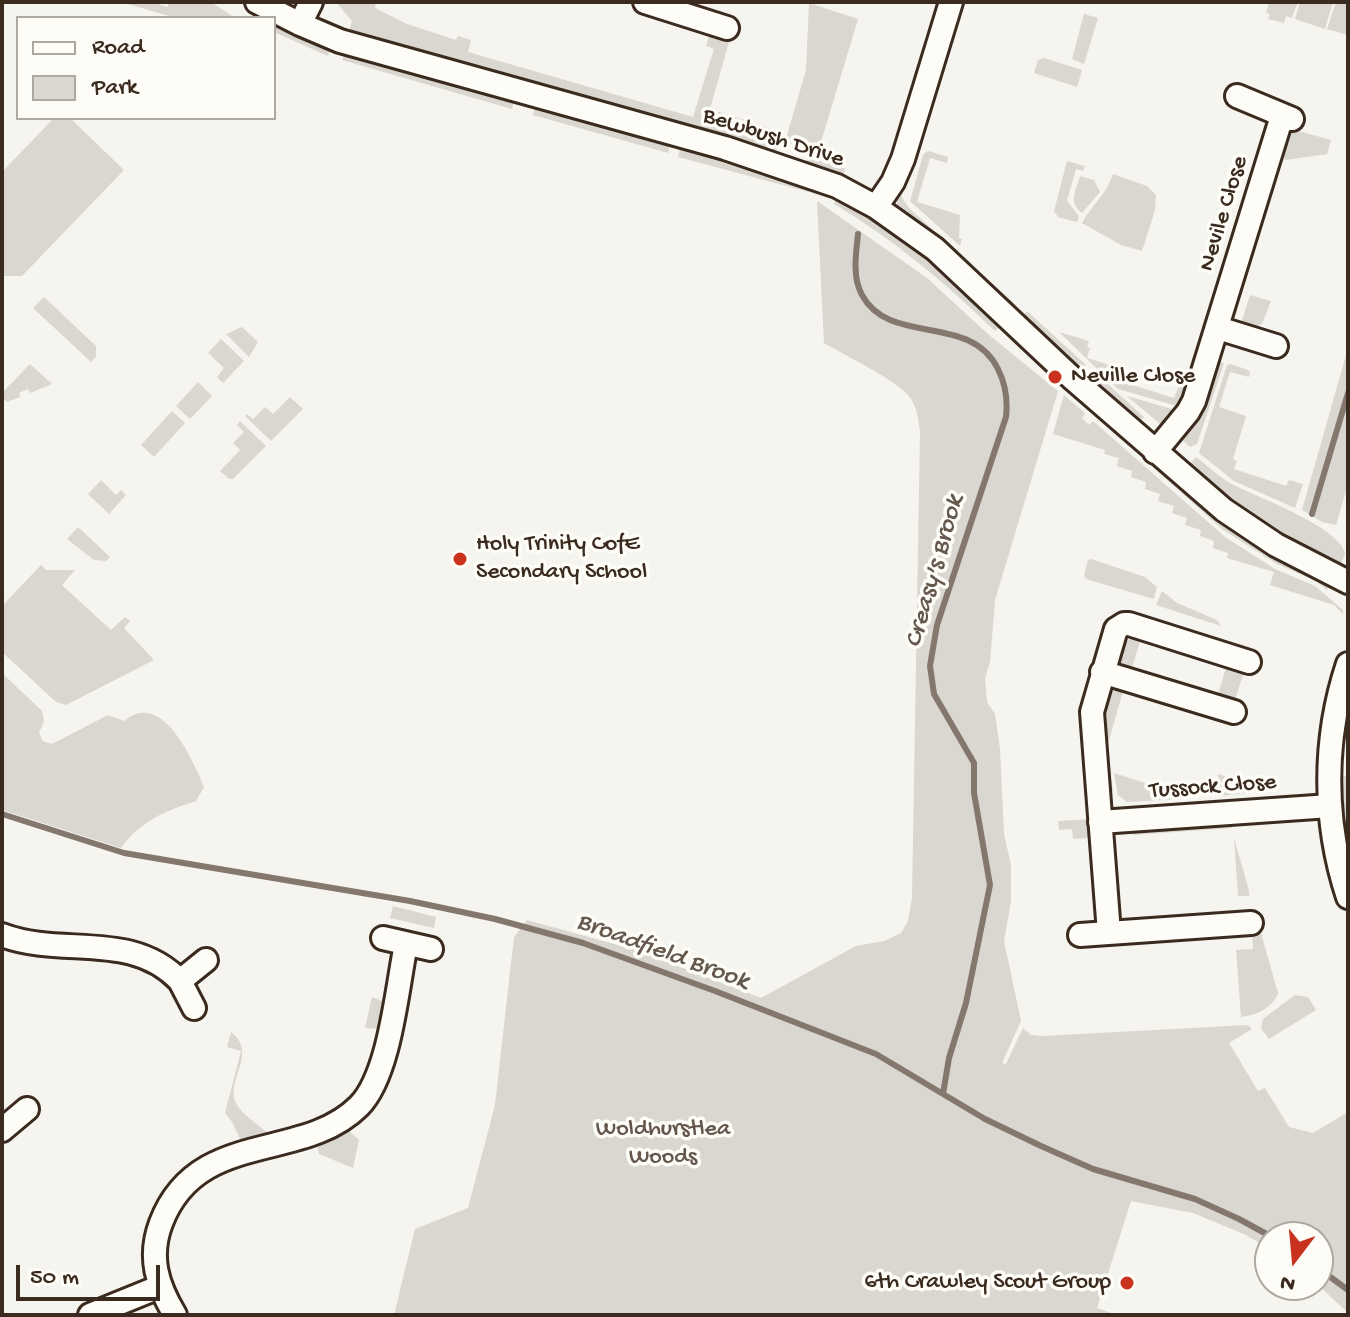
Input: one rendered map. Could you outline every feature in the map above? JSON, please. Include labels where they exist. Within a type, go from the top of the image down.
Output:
[{"type":"street","name":"Bewbush Drive","points":[[257,2],[300,24],[353,45],[776,164],[837,186],[876,207],[935,249],[1010,322],[1155,452],[1245,526],[1348,582]]},
{"type":"street","points":[[300,24],[311,2]]},
{"type":"street","points":[[645,2],[727,28]]},
{"type":"street","points":[[876,207],[893,182],[903,159],[951,2]]},
{"type":"street","name":"Nevile Close","points":[[1155,452],[1188,412],[1287,117],[1237,96]]},
{"type":"street","points":[[1218,328],[1276,346]]},
{"type":"street","points":[[1109,933],[1092,712],[1113,634],[1119,625],[1124,624],[1249,662]]},
{"type":"street","points":[[1348,664],[1332,725],[1329,776],[1337,858],[1348,897]]},
{"type":"street","points":[[1102,672],[1234,712]]},
{"type":"street","name":"Tussock Close","points":[[1100,822],[1330,806]]},
{"type":"street","points":[[1080,935],[1251,923]]},
{"type":"street","points":[[2,935],[28,943],[104,947],[135,953],[170,970],[180,981],[194,1008]]},
{"type":"street","points":[[383,938],[431,949]]},
{"type":"street","points":[[175,1315],[159,1287],[154,1266],[159,1226],[177,1193],[209,1165],[329,1126],[361,1105],[375,1082],[386,1053],[406,944]]},
{"type":"street","points":[[180,981],[206,960]]},
{"type":"street","points":[[3,1128],[27,1109]]},
{"type":"street","points":[[90,1315],[159,1287]]},
{"type":"green space","points":[[121,2],[153,2],[167,7],[170,2],[211,2],[232,16],[169,16]]},
{"type":"green space","points":[[336,2],[376,2],[375,8],[407,24],[456,40],[458,36],[471,40],[468,52],[693,117],[714,49],[706,46],[709,36],[729,42],[710,109],[782,132],[776,152],[349,32],[352,21]]},
{"type":"green space","points":[[1269,2],[1298,2],[1292,18],[1286,16],[1284,23],[1268,19]]},
{"type":"green space","points":[[1300,2],[1333,2],[1325,29],[1295,19]]},
{"type":"green space","points":[[1336,2],[1348,2],[1348,35],[1327,29]]},
{"type":"green space","points":[[809,3],[858,19],[818,152],[785,142],[806,70]]},
{"type":"green space","points":[[1084,14],[1098,18],[1084,64],[1072,59]]},
{"type":"green space","points":[[276,23],[330,48],[328,56],[276,33]]},
{"type":"green space","points":[[345,53],[514,101],[512,109],[342,60]]},
{"type":"green space","points":[[1044,58],[1082,70],[1077,87],[1034,73],[1038,60]]},
{"type":"green space","points":[[535,108],[670,145],[668,153],[533,115]]},
{"type":"green space","points":[[52,120],[72,120],[124,170],[22,276],[2,276],[2,172]]},
{"type":"green space","points":[[1295,130],[1331,140],[1327,154],[1285,160],[1281,151],[1288,135]]},
{"type":"green space","points":[[680,148],[756,169],[822,193],[820,195],[678,157]]},
{"type":"green space","points":[[928,151],[948,157],[947,163],[930,158],[917,202],[960,215],[960,246],[910,201],[923,155]]},
{"type":"green space","points":[[809,153],[833,161],[845,169],[843,176],[837,178],[805,165]]},
{"type":"green space","points":[[1067,161],[1085,166],[1083,171],[1076,169],[1067,200],[1079,217],[1077,222],[1058,217],[1054,211]]},
{"type":"green space","points":[[1113,174],[1147,186],[1156,195],[1155,210],[1142,251],[1121,245],[1082,223]]},
{"type":"green space","points":[[1080,176],[1094,180],[1100,192],[1082,213],[1074,201]]},
{"type":"green space","points":[[897,190],[909,208],[1016,305],[1011,310],[900,211]]},
{"type":"green space","points":[[837,197],[914,247],[1002,325],[995,331],[919,263],[834,204]]},
{"type":"green space","name":"Woldhurstlea Woods","points":[[817,201],[927,278],[989,335],[1058,391],[995,600],[990,662],[985,678],[987,702],[995,714],[1000,749],[1004,834],[1011,865],[1011,901],[1004,941],[1021,1021],[1002,1063],[1006,1064],[1023,1028],[1031,1035],[1042,1036],[1248,1025],[1252,1029],[1229,1043],[1258,1091],[1265,1088],[1289,1127],[1313,1133],[1348,1112],[1348,1313],[1334,1300],[1334,1221],[1254,1221],[1254,1240],[1193,1213],[1131,1201],[1097,1308],[1117,1315],[394,1315],[415,1229],[468,1208],[495,1105],[514,937],[527,920],[636,950],[761,998],[856,946],[884,941],[901,933],[908,921],[912,898],[920,431],[914,404],[902,389],[824,343]]},
{"type":"green space","points":[[1250,295],[1271,301],[1262,324],[1252,329],[1240,327]]},
{"type":"green space","points":[[44,297],[96,346],[96,357],[91,362],[33,308]]},
{"type":"green space","points":[[1027,311],[1085,367],[1077,366],[1023,316]]},
{"type":"green space","points":[[242,327],[258,342],[249,357],[226,334]]},
{"type":"green space","points":[[1059,332],[1089,341],[1087,358],[1113,366],[1110,378],[1174,398],[1179,385],[1185,387],[1177,406],[1118,389]]},
{"type":"green space","points":[[221,339],[244,361],[223,383],[217,377],[224,368],[208,353]]},
{"type":"green space","points":[[1348,348],[1348,484],[1336,525],[1322,522],[1302,510]]},
{"type":"green space","points":[[1217,361],[1224,363],[1197,444],[1190,447],[1181,439]]},
{"type":"green space","points":[[30,364],[52,384],[30,393],[28,389],[19,393],[20,397],[7,402],[2,398],[2,393]]},
{"type":"green space","points":[[1227,365],[1250,373],[1249,377],[1230,372],[1219,407],[1246,416],[1233,459],[1237,461],[1234,469],[1286,486],[1289,480],[1303,484],[1295,508],[1234,481],[1199,453]]},
{"type":"green space","points":[[1091,369],[1144,417],[1139,422],[1086,374]]},
{"type":"green space","points":[[198,382],[212,396],[190,419],[176,406]]},
{"type":"green space","points":[[1072,389],[1225,526],[1278,559],[1335,585],[1334,589],[1329,587],[1327,590],[1316,581],[1277,564],[1222,529],[1069,392]]},
{"type":"green space","points":[[1064,395],[1085,413],[1082,418],[1089,425],[1093,421],[1225,537],[1275,569],[1315,586],[1343,610],[1343,614],[1334,605],[1270,585],[1274,572],[1227,558],[1228,553],[1213,548],[1214,541],[1200,536],[1201,530],[1185,525],[1187,518],[1172,513],[1174,506],[1158,501],[1160,494],[1145,489],[1146,482],[1131,477],[1132,471],[1117,466],[1119,458],[1104,454],[1105,450],[1053,434]]},
{"type":"green space","points":[[1127,396],[1175,410],[1178,414],[1165,425],[1160,424]]},
{"type":"green space","points":[[290,397],[303,409],[271,441],[245,416],[247,414],[253,419],[265,407],[273,414]]},
{"type":"green space","points":[[172,411],[185,423],[154,457],[141,445]]},
{"type":"green space","points":[[240,421],[266,446],[233,479],[229,479],[220,471],[240,450],[233,443],[244,432],[237,425]]},
{"type":"green space","points":[[1196,457],[1231,483],[1329,533],[1345,553],[1340,567],[1239,510],[1188,466]]},
{"type":"green space","points":[[101,480],[116,495],[121,490],[126,495],[109,514],[88,494]]},
{"type":"green space","points":[[78,527],[110,557],[106,561],[94,560],[67,539]]},
{"type":"green space","points":[[1088,560],[1145,577],[1157,587],[1154,599],[1086,579]]},
{"type":"green space","points":[[41,565],[46,570],[75,570],[62,585],[111,630],[125,617],[130,621],[124,628],[154,660],[66,705],[56,702],[2,652],[2,606]]},
{"type":"green space","points":[[1162,591],[1177,603],[1217,620],[1221,626],[1156,605]]},
{"type":"green space","points":[[1141,638],[1131,671],[1118,662],[1120,652],[1127,641]]},
{"type":"green space","points":[[1227,664],[1245,669],[1234,703],[1217,698]]},
{"type":"green space","points":[[2,673],[42,711],[44,721],[39,733],[43,741],[52,744],[108,715],[124,721],[138,714],[151,714],[163,721],[184,746],[204,787],[196,801],[154,818],[136,831],[121,848],[2,810]]},
{"type":"green space","points":[[1124,688],[1107,747],[1113,792],[1107,789],[1102,742],[1103,706],[1109,695]]},
{"type":"green space","points":[[1114,773],[1182,795],[1180,799],[1127,802],[1118,795]]},
{"type":"green space","points":[[1218,774],[1271,790],[1220,796]]},
{"type":"green space","points":[[1340,776],[1348,776],[1348,859],[1344,838]]},
{"type":"green space","points":[[1090,819],[1092,830],[1087,838],[1073,839],[1072,829],[1059,830],[1058,821]]},
{"type":"green space","points":[[1232,822],[1232,828],[1133,835],[1134,829]]},
{"type":"green space","points":[[1234,838],[1249,891],[1249,896],[1238,896]]},
{"type":"green space","points":[[393,906],[436,917],[434,928],[390,918]]},
{"type":"green space","points":[[1261,933],[1278,993],[1263,1010],[1241,1017],[1236,950],[1253,949],[1252,934]]},
{"type":"green space","points":[[1295,995],[1308,997],[1316,1010],[1269,1039],[1261,1028],[1263,1019]]},
{"type":"green space","points":[[372,997],[387,1003],[384,1029],[365,1028]]},
{"type":"green space","points":[[231,1032],[242,1049],[234,1094],[236,1103],[246,1116],[268,1133],[241,1141],[225,1113],[241,1051],[227,1047]]},
{"type":"green space","points":[[349,1131],[359,1140],[353,1168],[319,1154],[317,1144]]},
{"type":"waterway","name":"Creasy's Brook","points":[[858,234],[857,281],[862,295],[875,311],[891,320],[969,341],[985,352],[998,369],[1006,398],[1006,417],[937,625],[930,666],[934,694],[974,763],[974,793],[990,885],[966,1003],[949,1058],[943,1094]]},
{"type":"waterway","points":[[1312,514],[1348,393]]},
{"type":"waterway","name":"Broadfield Brook","points":[[2,814],[124,853],[410,901],[495,919],[583,943],[876,1054],[985,1119],[1041,1146],[1093,1169],[1195,1199],[1254,1227]]},
{"type":"waterway","name":"Broadfield Brook","points":[[1334,1280],[1348,1290]]},
{"type":"place","name":"Neville Close","points":[[1055,377]]},
{"type":"place","name":"Holy Trinity CofE Secondary School","points":[[460,559]]},
{"type":"place","name":"6th Crawley Scout Group","points":[[1127,1283]]}]
